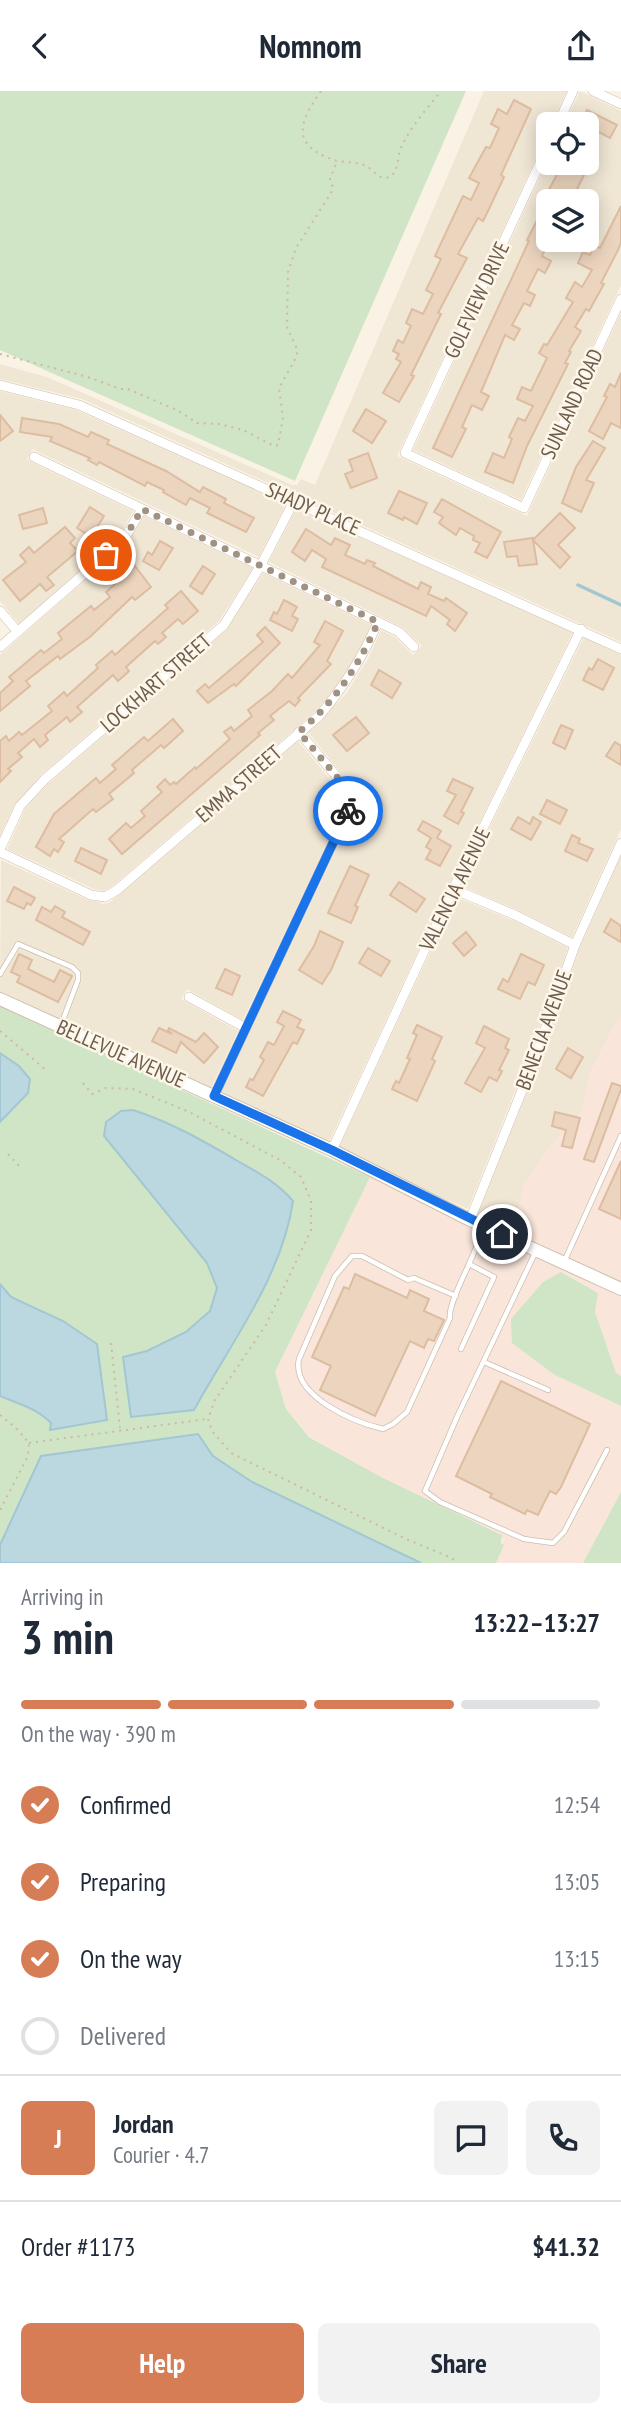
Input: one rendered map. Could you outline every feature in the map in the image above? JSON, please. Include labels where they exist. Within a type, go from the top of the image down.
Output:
[{"type":"street","points":[[563,112],[573,91]]},
{"type":"street","points":[[593,91],[621,104]]},
{"type":"street","name":"GOLFVIEW DRIVE","points":[[524,508],[405,453],[536,172]]},
{"type":"street","name":"SUNLAND ROAD","points":[[524,508],[621,299]]},
{"type":"street","name":"SHADY PLACE","points":[[0,385],[79,405],[621,649]]},
{"type":"street","points":[[34,457],[399,632],[414,647]]},
{"type":"street","name":"LOCKHART STREET","points":[[0,851],[20,806],[45,779],[224,625],[261,565],[294,501]]},
{"type":"street","points":[[0,647],[124,539],[142,509]]},
{"type":"street","points":[[0,611],[18,632]]},
{"type":"street","name":"EMMA STREET","points":[[0,851],[91,895],[105,897],[117,890],[319,716],[341,691],[364,654],[378,622]]},
{"type":"street","name":"VALENCIA AVENUE","points":[[332,1150],[453,889],[581,629]]},
{"type":"street","points":[[214,1096],[350,804],[348,790],[299,732]]},
{"type":"street","name":"BENECIA AVENUE","points":[[470,1220],[535,1058],[575,945],[621,843]]},
{"type":"street","points":[[453,889],[515,915],[575,945]]},
{"type":"street","points":[[189,997],[246,1028]]},
{"type":"street","name":"BELLEVUE AVENUE","points":[[0,999],[332,1150],[470,1220],[621,1289]]},
{"type":"lane","points":[[0,974],[18,944],[72,967],[78,973],[78,980],[60,1026]]},
{"type":"lane","points":[[564,1263],[621,1138]]},
{"type":"lane","points":[[456,1296],[414,1278],[408,1280],[362,1256],[352,1256],[335,1276],[299,1359],[299,1376],[313,1397],[372,1426],[383,1429],[393,1424],[407,1412],[450,1318],[449,1312],[456,1296],[469,1264],[485,1227]]},
{"type":"lane","points":[[537,1250],[425,1491],[440,1502],[524,1539],[553,1543],[564,1532],[607,1450]]},
{"type":"lane","points":[[461,1349],[494,1277],[469,1264]]},
{"type":"lane","points":[[484,1362],[548,1389]]},
{"type":"path","points":[[321,91],[306,113],[303,138],[310,148],[337,161],[365,165],[380,177],[388,177],[394,173],[400,150],[441,91]]},
{"type":"path","points":[[0,354],[88,377],[121,390],[128,389],[179,411],[197,423],[243,429],[274,446],[278,445],[283,418],[279,388],[297,356],[297,349],[287,327],[288,272],[296,248],[331,193],[333,188],[330,179],[337,161]]},
{"type":"path","points":[[0,1031],[47,1070]]},
{"type":"path","points":[[83,1083],[92,1094],[106,1088],[133,1089],[187,1111],[280,1160],[301,1177],[311,1201],[310,1230],[266,1325],[215,1400],[208,1419],[212,1431],[231,1453],[406,1539],[452,1557],[456,1563]]},
{"type":"path","points":[[8,1154],[20,1167]]},
{"type":"path","points":[[111,1343],[120,1429]]},
{"type":"path","points":[[0,1415],[29,1443],[28,1455],[0,1510]]},
{"type":"path","points":[[29,1443],[208,1419]]},
{"type":"shaded area","points":[[484,91],[567,91],[557,112],[536,112],[536,159],[397,456],[527,516],[621,313],[621,642],[82,399],[0,379],[0,364],[47,377],[292,485],[297,485],[301,479],[315,485]]},
{"type":"shaded area","points":[[580,91],[621,111],[621,285],[521,500],[413,450],[541,175],[599,175],[599,112],[570,112]]},
{"type":"shaded area","points":[[0,391],[76,410],[286,504],[259,557],[32,449],[27,460],[133,511],[119,536],[19,624],[0,601]]},
{"type":"shaded area","points":[[296,509],[573,632],[445,893],[329,1142],[221,1093],[355,810],[356,795],[352,786],[308,732],[346,694],[369,657],[381,630],[395,637],[413,655],[422,646],[402,627],[269,562]]},
{"type":"shaded area","points":[[144,516],[253,568],[219,621],[41,775],[15,804],[0,836],[0,655],[127,543]]},
{"type":"shaded area","points":[[263,573],[371,625],[359,652],[336,688],[315,712],[104,891],[94,889],[7,849],[25,809],[49,783],[227,629]]},
{"type":"shaded area","points":[[584,637],[621,655],[621,829],[572,937],[461,886]]},
{"type":"shaded area","points":[[298,741],[342,794],[344,808],[243,1020],[187,989],[181,999],[238,1031],[211,1088],[0,992],[1,860],[88,900],[101,904],[109,903]]},
{"type":"shaded area","points":[[621,856],[621,1018],[616,1022],[590,1074],[582,1111],[548,1149],[524,1186],[514,1229],[478,1213],[540,1059],[580,947]]},
{"type":"shaded area","points":[[456,897],[512,920],[568,948],[529,1056],[468,1209],[339,1147]]},
{"type":"shaded area","points":[[621,1018],[621,1282],[477,1216],[478,1213],[514,1229],[524,1186],[548,1149],[582,1111],[590,1074],[616,1022]]},
{"type":"shaded area","points":[[370,1177],[462,1224],[621,1296],[621,1376],[616,1373],[595,1312],[598,1293],[562,1272],[543,1282],[555,1375],[621,1406],[621,1492],[583,1563],[496,1563],[504,1546],[501,1544],[501,1534],[383,1478],[309,1436],[286,1409],[275,1372]]},
{"type":"green space","points":[[0,91],[466,91],[295,481],[0,350]]},
{"type":"green space","points":[[0,1006],[370,1177],[275,1372],[286,1409],[309,1437],[383,1478],[502,1535],[501,1544],[504,1545],[496,1563],[0,1563]]},
{"type":"green space","points":[[561,1272],[598,1293],[595,1312],[616,1373],[621,1376],[621,1406],[555,1375],[512,1343],[511,1319],[543,1282]]},
{"type":"green space","points":[[621,1492],[621,1563],[583,1563]]},
{"type":"water","points":[[0,1053],[19,1066],[30,1079],[28,1093],[0,1122]]},
{"type":"water","points":[[133,1110],[211,1145],[266,1178],[293,1201],[287,1229],[266,1283],[194,1410],[131,1417],[123,1357],[147,1351],[186,1332],[210,1311],[217,1288],[207,1263],[104,1136],[106,1122],[121,1111]]},
{"type":"water","points":[[0,1284],[11,1297],[63,1321],[97,1344],[107,1420],[50,1430],[51,1423],[40,1414],[0,1396]]},
{"type":"water","points":[[198,1434],[213,1456],[252,1482],[421,1563],[0,1563],[0,1545],[41,1456]]},
{"type":"building","points":[[514,100],[531,109],[483,221],[478,218],[458,254],[467,258],[438,313],[441,314],[411,375],[414,376],[399,402],[383,393],[401,362],[396,359],[399,354],[393,351],[398,340],[403,343],[411,326],[406,323],[412,309],[423,314],[433,294],[426,290],[441,259],[435,256],[463,196],[471,200],[479,183],[469,178],[486,147],[490,148],[499,128],[491,124],[498,109],[507,114]]},
{"type":"building","points":[[599,116],[617,125],[610,138],[599,132]]},
{"type":"building","points":[[557,175],[584,175],[577,189],[549,189]]},
{"type":"building","points":[[621,206],[621,242],[618,250],[589,311],[586,309],[575,327],[581,331],[569,351],[571,352],[565,363],[568,364],[527,446],[513,483],[485,472],[493,453],[504,458],[512,439],[509,437],[518,418],[525,421],[533,406],[517,399],[522,387],[531,391],[547,358],[539,353],[544,344],[547,345],[573,302],[566,298],[575,282],[582,287],[592,270],[578,263],[583,252],[590,255],[592,252],[599,252]]},
{"type":"building","points":[[536,222],[536,252],[544,252],[542,256],[551,261],[545,273],[538,269],[527,291],[535,295],[530,306],[524,303],[512,325],[520,329],[514,340],[505,335],[481,392],[489,396],[482,410],[472,405],[462,427],[466,429],[452,457],[433,448],[529,241],[527,240]]},
{"type":"building","points":[[621,373],[621,428],[611,423],[603,439],[589,431],[607,397],[604,396],[610,384],[615,387]]},
{"type":"building","points":[[366,409],[386,421],[372,443],[353,431]]},
{"type":"building","points":[[0,415],[13,431],[0,441]]},
{"type":"building","points":[[22,418],[59,424],[88,437],[91,432],[109,440],[107,444],[166,471],[200,492],[203,487],[226,499],[224,503],[254,518],[246,532],[207,513],[210,508],[190,498],[186,505],[147,482],[145,486],[99,462],[97,465],[88,460],[90,458],[50,441],[52,437],[20,432]]},
{"type":"building","points":[[593,441],[605,448],[586,480],[594,483],[581,512],[562,503],[576,467]]},
{"type":"building","points":[[368,453],[377,478],[351,488],[345,474],[353,471],[349,460]]},
{"type":"building","points":[[399,491],[427,503],[417,524],[388,513]]},
{"type":"building","points":[[442,499],[501,532],[487,558],[475,552],[480,543],[473,540],[474,536],[460,528],[456,535],[439,523],[443,517],[434,512]]},
{"type":"building","points":[[90,507],[104,516],[91,537],[77,528]]},
{"type":"building","points":[[43,508],[47,523],[23,529],[19,515]]},
{"type":"building","points":[[560,513],[575,528],[558,545],[570,557],[560,568],[533,540]]},
{"type":"building","points":[[65,527],[75,538],[70,543],[78,551],[47,577],[54,585],[46,591],[40,584],[20,601],[3,580],[26,562],[20,555],[29,547],[34,553]]},
{"type":"building","points":[[306,529],[331,545],[335,538],[350,545],[345,555],[365,564],[367,560],[375,563],[373,566],[418,589],[421,582],[431,587],[428,594],[444,601],[446,598],[467,613],[455,631],[447,624],[450,620],[431,606],[426,616],[322,567],[326,559],[312,550],[305,561],[292,552]]},
{"type":"building","points":[[533,538],[537,564],[519,566],[517,556],[507,557],[504,542]]},
{"type":"building","points":[[160,541],[173,548],[159,570],[143,561],[148,552],[152,555]]},
{"type":"building","points":[[135,566],[151,587],[135,600],[132,597],[91,636],[60,659],[58,656],[26,681],[30,686],[0,711],[0,693],[13,681],[9,677],[41,650],[44,653],[62,639],[58,633],[91,606],[94,610],[110,597],[106,592]]},
{"type":"building","points":[[203,566],[215,574],[202,594],[190,586]]},
{"type":"building","points":[[181,591],[198,611],[183,624],[178,619],[162,633],[166,637],[158,644],[155,641],[126,667],[129,671],[118,681],[113,675],[77,707],[82,712],[70,722],[67,717],[45,735],[48,740],[40,747],[34,739],[18,753],[22,757],[8,769],[11,771],[0,782],[0,741],[6,736],[9,741],[19,732],[22,735],[52,711],[48,706],[64,692],[67,696],[98,668],[96,665],[112,651],[115,655],[168,608],[165,605]]},
{"type":"building","points":[[284,600],[297,607],[292,616],[298,619],[292,631],[270,620],[274,612],[277,614]]},
{"type":"building","points":[[325,621],[343,631],[327,661],[331,664],[298,698],[300,700],[295,706],[289,701],[270,716],[274,720],[258,733],[260,735],[122,854],[109,839],[126,823],[131,828],[145,816],[141,811],[162,792],[157,787],[165,779],[170,785],[174,782],[176,784],[195,767],[196,769],[230,739],[224,732],[231,727],[234,731],[252,716],[248,710],[288,674],[292,678],[320,645],[314,642]]},
{"type":"building","points":[[265,627],[280,643],[236,686],[234,684],[208,703],[197,691],[205,684],[209,688],[263,642],[257,635]]},
{"type":"building","points":[[598,659],[614,668],[603,690],[583,680]]},
{"type":"building","points":[[379,670],[401,683],[392,698],[371,685]]},
{"type":"building","points":[[356,717],[369,733],[347,751],[333,735]]},
{"type":"building","points":[[173,719],[183,731],[164,748],[161,745],[132,770],[134,773],[109,794],[113,799],[96,812],[93,809],[59,839],[64,842],[58,852],[54,849],[50,856],[36,847],[54,814],[96,778],[100,783],[116,769],[112,765],[144,737],[148,741]]},
{"type":"building","points":[[561,725],[573,730],[565,749],[553,743]]},
{"type":"building","points":[[615,742],[621,746],[621,765],[606,756]]},
{"type":"building","points":[[453,779],[473,788],[458,824],[444,816],[456,795],[447,791]]},
{"type":"building","points":[[547,800],[567,810],[560,824],[540,814]]},
{"type":"building","points":[[518,817],[530,824],[533,817],[541,822],[531,840],[511,829]]},
{"type":"building","points":[[423,821],[441,831],[437,838],[451,846],[440,866],[426,859],[431,850],[426,847],[431,838],[418,830]]},
{"type":"building","points":[[572,835],[580,839],[578,843],[593,849],[587,861],[565,851]]},
{"type":"building","points":[[81,848],[107,860],[101,874],[75,861]]},
{"type":"building","points":[[350,866],[369,875],[355,906],[358,907],[351,923],[328,913]]},
{"type":"building","points":[[399,882],[425,899],[416,912],[390,895]]},
{"type":"building","points":[[14,887],[35,898],[31,905],[27,903],[24,909],[7,901]]},
{"type":"building","points":[[55,906],[65,912],[62,917],[90,932],[83,945],[36,920],[42,907],[51,912]]},
{"type":"building","points":[[611,919],[621,926],[621,942],[604,932]]},
{"type":"building","points":[[320,931],[343,942],[322,984],[299,970]]},
{"type":"building","points":[[466,932],[476,945],[464,956],[453,943]]},
{"type":"building","points":[[368,948],[390,961],[381,976],[359,963]]},
{"type":"building","points":[[19,954],[32,960],[28,969],[54,982],[60,970],[72,976],[58,1002],[17,982],[20,976],[11,972]]},
{"type":"building","points":[[521,954],[544,965],[535,985],[528,982],[520,999],[498,989],[503,979],[508,982]]},
{"type":"building","points":[[225,969],[240,976],[232,995],[216,988]]},
{"type":"building","points":[[283,1011],[301,1020],[297,1027],[304,1030],[297,1044],[293,1042],[263,1096],[246,1087],[264,1060],[260,1057],[268,1042],[274,1045],[284,1026],[277,1022]]},
{"type":"building","points":[[417,1025],[442,1037],[432,1059],[435,1061],[417,1101],[392,1089],[396,1081],[399,1083],[410,1059],[407,1058],[417,1035],[413,1033]]},
{"type":"building","points":[[484,1026],[509,1039],[505,1048],[509,1050],[499,1070],[502,1071],[497,1081],[489,1077],[481,1092],[465,1083],[485,1048],[476,1043]]},
{"type":"building","points":[[159,1028],[172,1034],[169,1028],[196,1042],[204,1033],[218,1047],[204,1063],[181,1042],[176,1053],[152,1041]]},
{"type":"building","points":[[568,1048],[583,1057],[571,1078],[556,1069]]},
{"type":"building","points":[[612,1083],[621,1086],[621,1089],[594,1162],[584,1159]]},
{"type":"building","points":[[555,1112],[580,1118],[572,1148],[562,1146],[566,1130],[552,1126]]},
{"type":"building","points":[[621,1161],[621,1219],[599,1209]]},
{"type":"building","points":[[355,1274],[407,1298],[410,1290],[429,1299],[424,1311],[444,1320],[434,1341],[428,1339],[424,1348],[410,1341],[375,1416],[320,1390],[331,1366],[312,1357],[344,1287],[349,1289]]},
{"type":"building","points":[[501,1381],[590,1424],[561,1487],[556,1494],[550,1491],[538,1515],[527,1510],[525,1514],[456,1476]]},
{"type":"waterway","points":[[578,585],[621,605]]},
{"type":"way so far","points":[[106,555],[124,539],[142,509],[378,622],[364,654],[341,691],[319,716],[299,732],[348,790],[348,811]]},
{"type":"route","points":[[348,811],[214,1096],[332,1150],[502,1234]]}]
